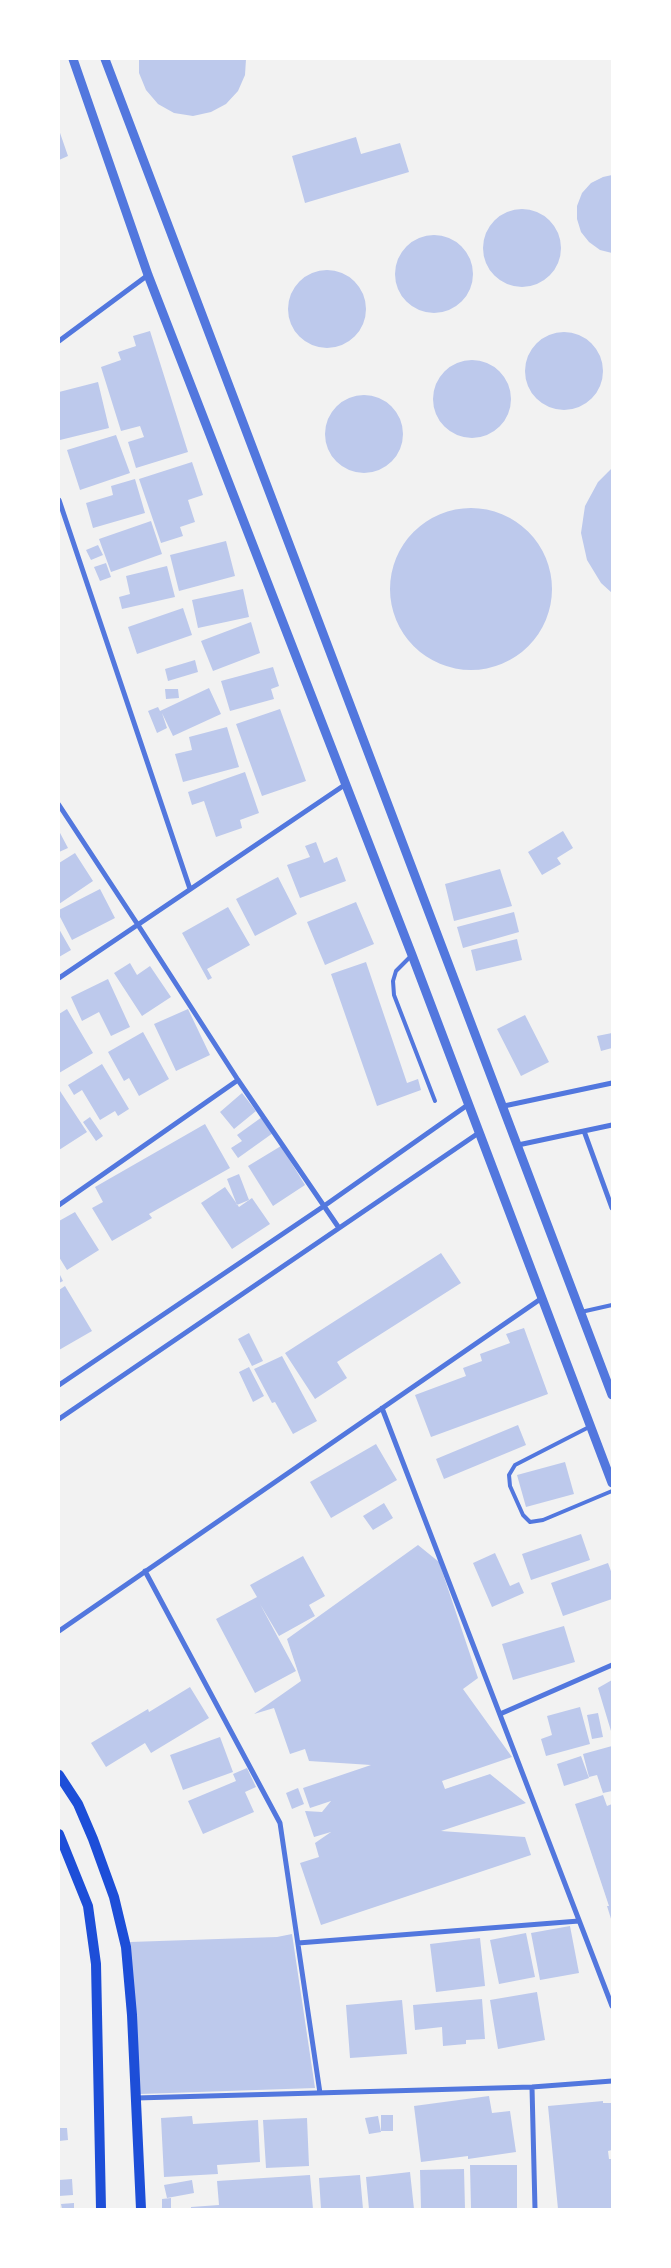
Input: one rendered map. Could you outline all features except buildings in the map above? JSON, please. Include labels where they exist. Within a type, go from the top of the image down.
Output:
[{"type":"main road","points":[[59,1775],[78,1804],[93,1839],[116,1905],[126,1947],[140,2209]]},
{"type":"main road","points":[[59,1834],[88,1906],[96,1964],[101,2209]]},
{"type":"street","points":[[73,59],[148,275],[480,1132],[612,1483]]},
{"type":"street","points":[[105,59],[504,1106],[612,1396]]},
{"type":"street","points":[[59,341],[148,275]]},
{"type":"street","points":[[59,500],[190,889]]},
{"type":"street","points":[[59,978],[346,784]]},
{"type":"street","points":[[59,805],[238,1080],[338,1228]]},
{"type":"street","points":[[59,1205],[238,1080]]},
{"type":"street","points":[[504,1106],[612,1082]]},
{"type":"street","points":[[59,1385],[324,1206],[469,1104]]},
{"type":"street","points":[[518,1145],[612,1125]]},
{"type":"street","points":[[584,1131],[612,1208]]},
{"type":"street","points":[[59,1418],[480,1132]]},
{"type":"street","points":[[59,1631],[543,1298]]},
{"type":"street","points":[[382,1408],[612,2006]]},
{"type":"street","points":[[145,1572],[280,1823],[320,2093]]},
{"type":"street","points":[[500,1714],[612,1665]]},
{"type":"street","points":[[298,1943],[579,1921]]},
{"type":"street","points":[[135,2098],[532,2087],[612,2081]]},
{"type":"street","points":[[532,2087],[535,2209]]},
{"type":"lane","points":[[412,955],[396,971],[393,981],[394,994],[435,1101]]},
{"type":"lane","points":[[581,1312],[612,1305]]},
{"type":"lane","points":[[591,1426],[515,1466],[509,1475],[510,1486],[523,1515],[530,1522],[543,1520],[612,1490]]}]
